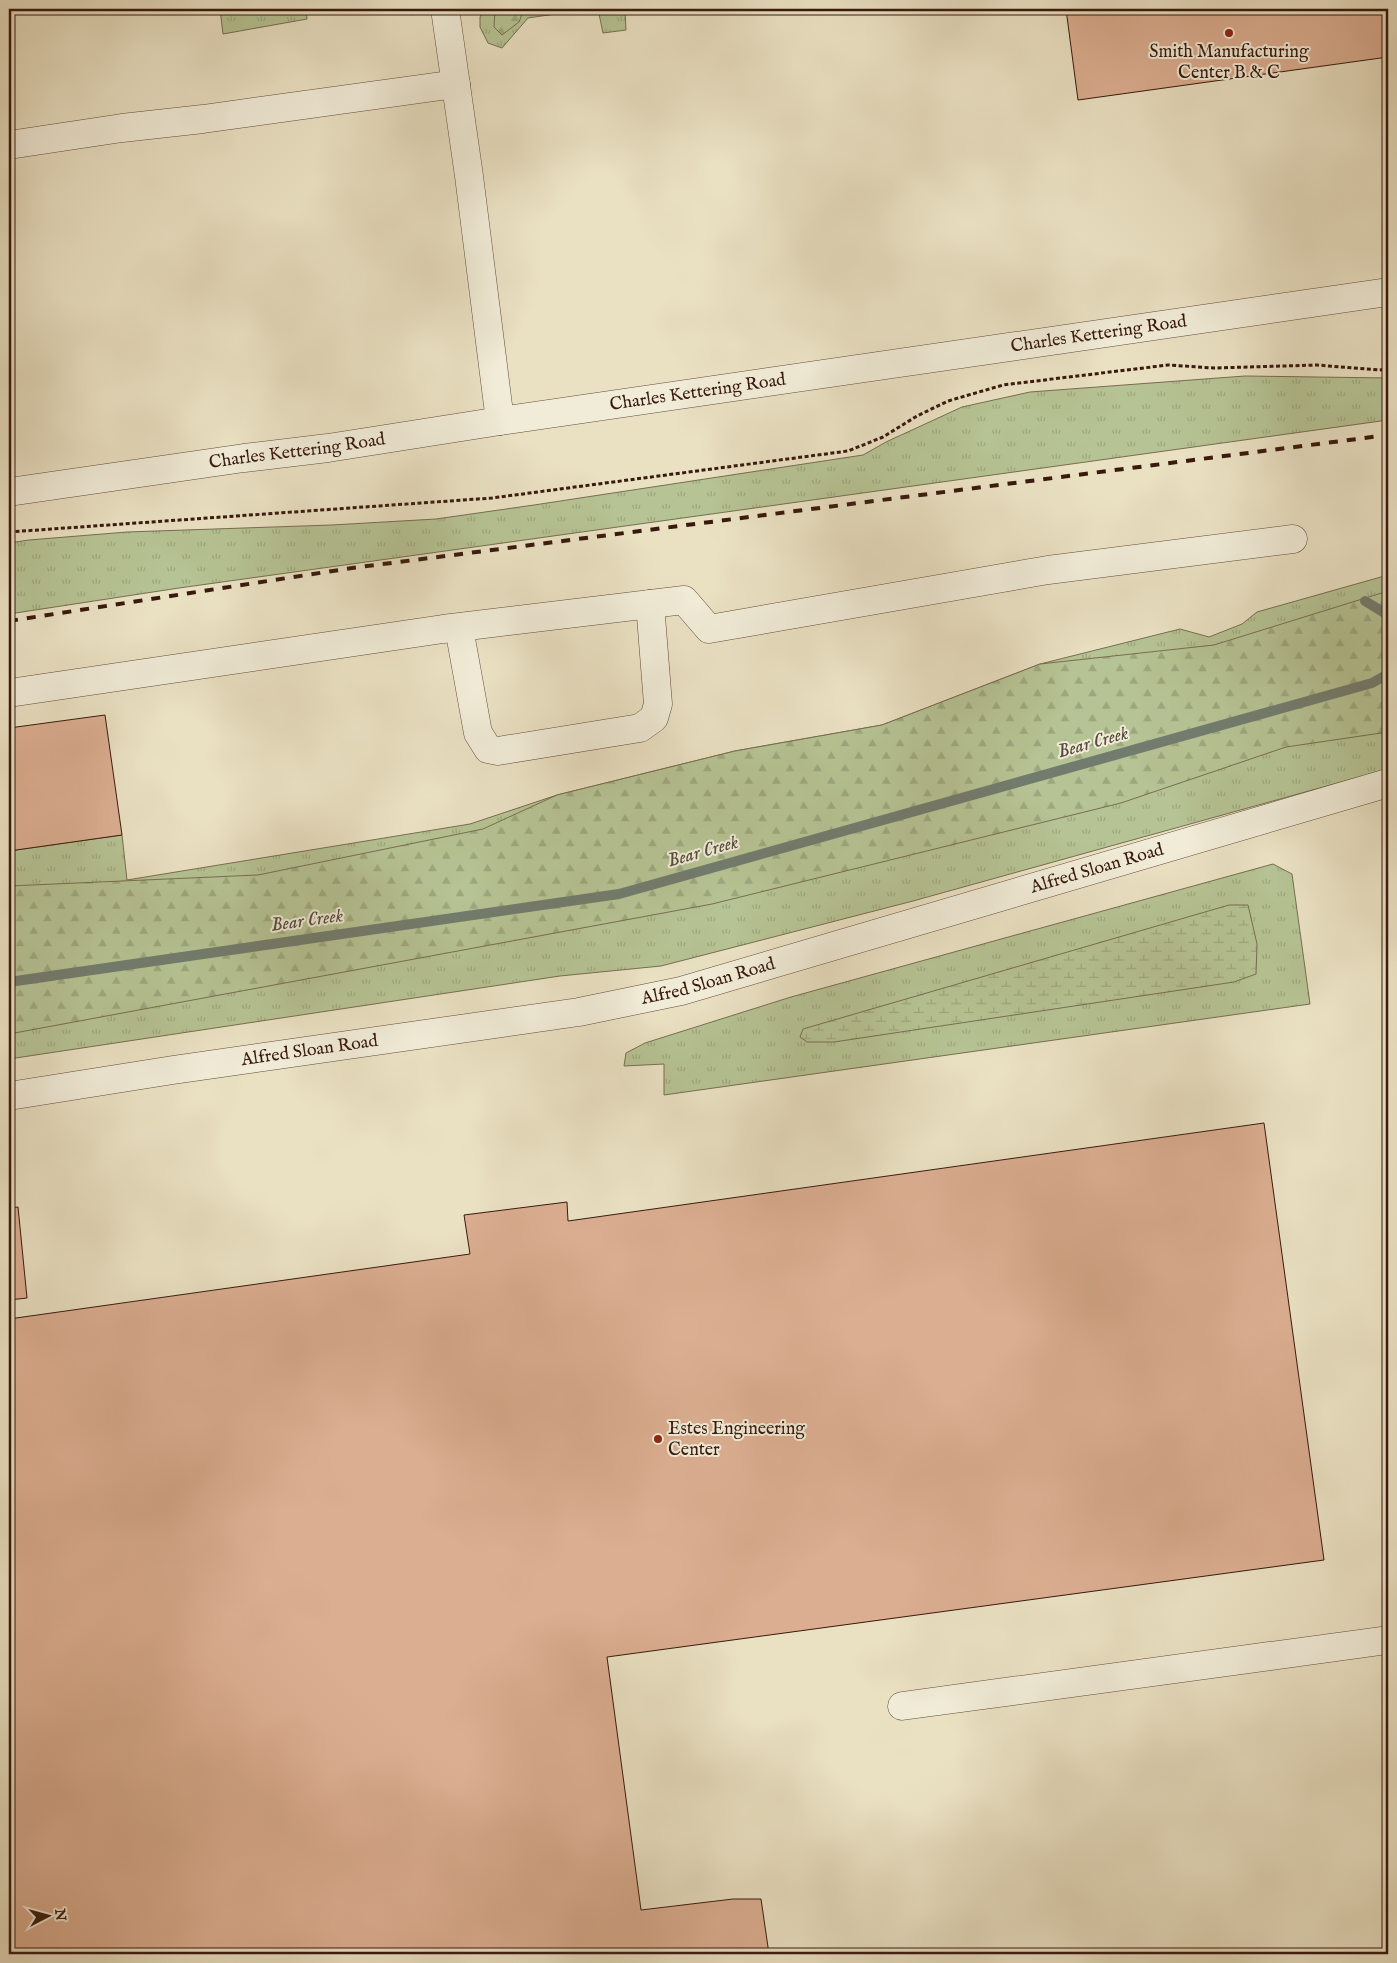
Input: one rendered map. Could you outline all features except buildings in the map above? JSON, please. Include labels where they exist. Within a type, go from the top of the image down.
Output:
[{"type":"lane","points":[[445,9],[500,421]]},
{"type":"lane","points":[[9,145],[122,128],[203,119],[456,84]]},
{"type":"lane","name":"Charles Kettering Road","points":[[9,492],[244,458],[328,448],[500,421],[1388,292]]},
{"type":"lane","points":[[9,693],[459,628],[684,600],[709,629],[1048,570],[1293,539]]},
{"type":"lane","points":[[459,628],[478,733],[488,749],[498,751],[640,728],[654,718],[658,704],[650,604]]},
{"type":"lane","name":"Alfred Sloan Road","points":[[9,1096],[182,1068],[578,1012],[681,991],[1388,784]]},
{"type":"lane","points":[[902,1706],[1388,1640]]},
{"type":"path","points":[[9,532],[492,498],[848,450],[883,437],[917,416],[948,401],[1003,385],[1168,365],[1214,368],[1317,366],[1379,370],[1388,368]]},
{"type":"green space","points":[[220,9],[306,9],[307,19],[223,34]]},
{"type":"green space","points":[[484,9],[590,9],[528,18],[502,48],[488,43],[480,27],[480,17]]},
{"type":"green space","points":[[495,9],[524,9],[519,22],[502,35],[494,27]]},
{"type":"green space","points":[[598,9],[625,9],[626,30],[603,33]]},
{"type":"green space","points":[[1245,376],[1388,378],[1388,420],[179,588],[9,614],[9,543],[127,532],[332,525],[436,519],[863,455],[886,442],[962,407],[1030,392]]},
{"type":"green space","points":[[1388,575],[1388,769],[913,901],[661,966],[560,976],[9,1059],[9,851],[122,835],[127,880],[470,824],[557,795],[735,751],[882,725],[1040,664],[1180,629],[1209,637],[1242,624],[1257,612]]},
{"type":"green space","points":[[1388,591],[1388,732],[1286,747],[1121,803],[712,904],[9,1034],[9,886],[258,875],[483,829],[557,795],[735,751],[882,725],[1040,664],[1214,645]]},
{"type":"green space","points":[[1273,864],[1292,874],[1310,1004],[664,1095],[664,1064],[624,1066],[626,1053],[645,1043],[791,997]]},
{"type":"green space","points":[[1229,905],[1248,905],[1257,944],[1256,974],[1234,982],[834,1042],[807,1042],[800,1037],[803,1029]]},
{"type":"waterway","points":[[1365,601],[1388,615]]},
{"type":"waterway","name":"Bear Creek","points":[[9,982],[619,894],[1372,683],[1388,674]]},
{"type":"railway","points":[[9,621],[352,568],[1388,435]]},
{"type":"place","name":"Smith Manufacturing Center B & C","points":[[1229,33]]},
{"type":"place","name":"Estes Engineering Center","points":[[658,1439]]}]
